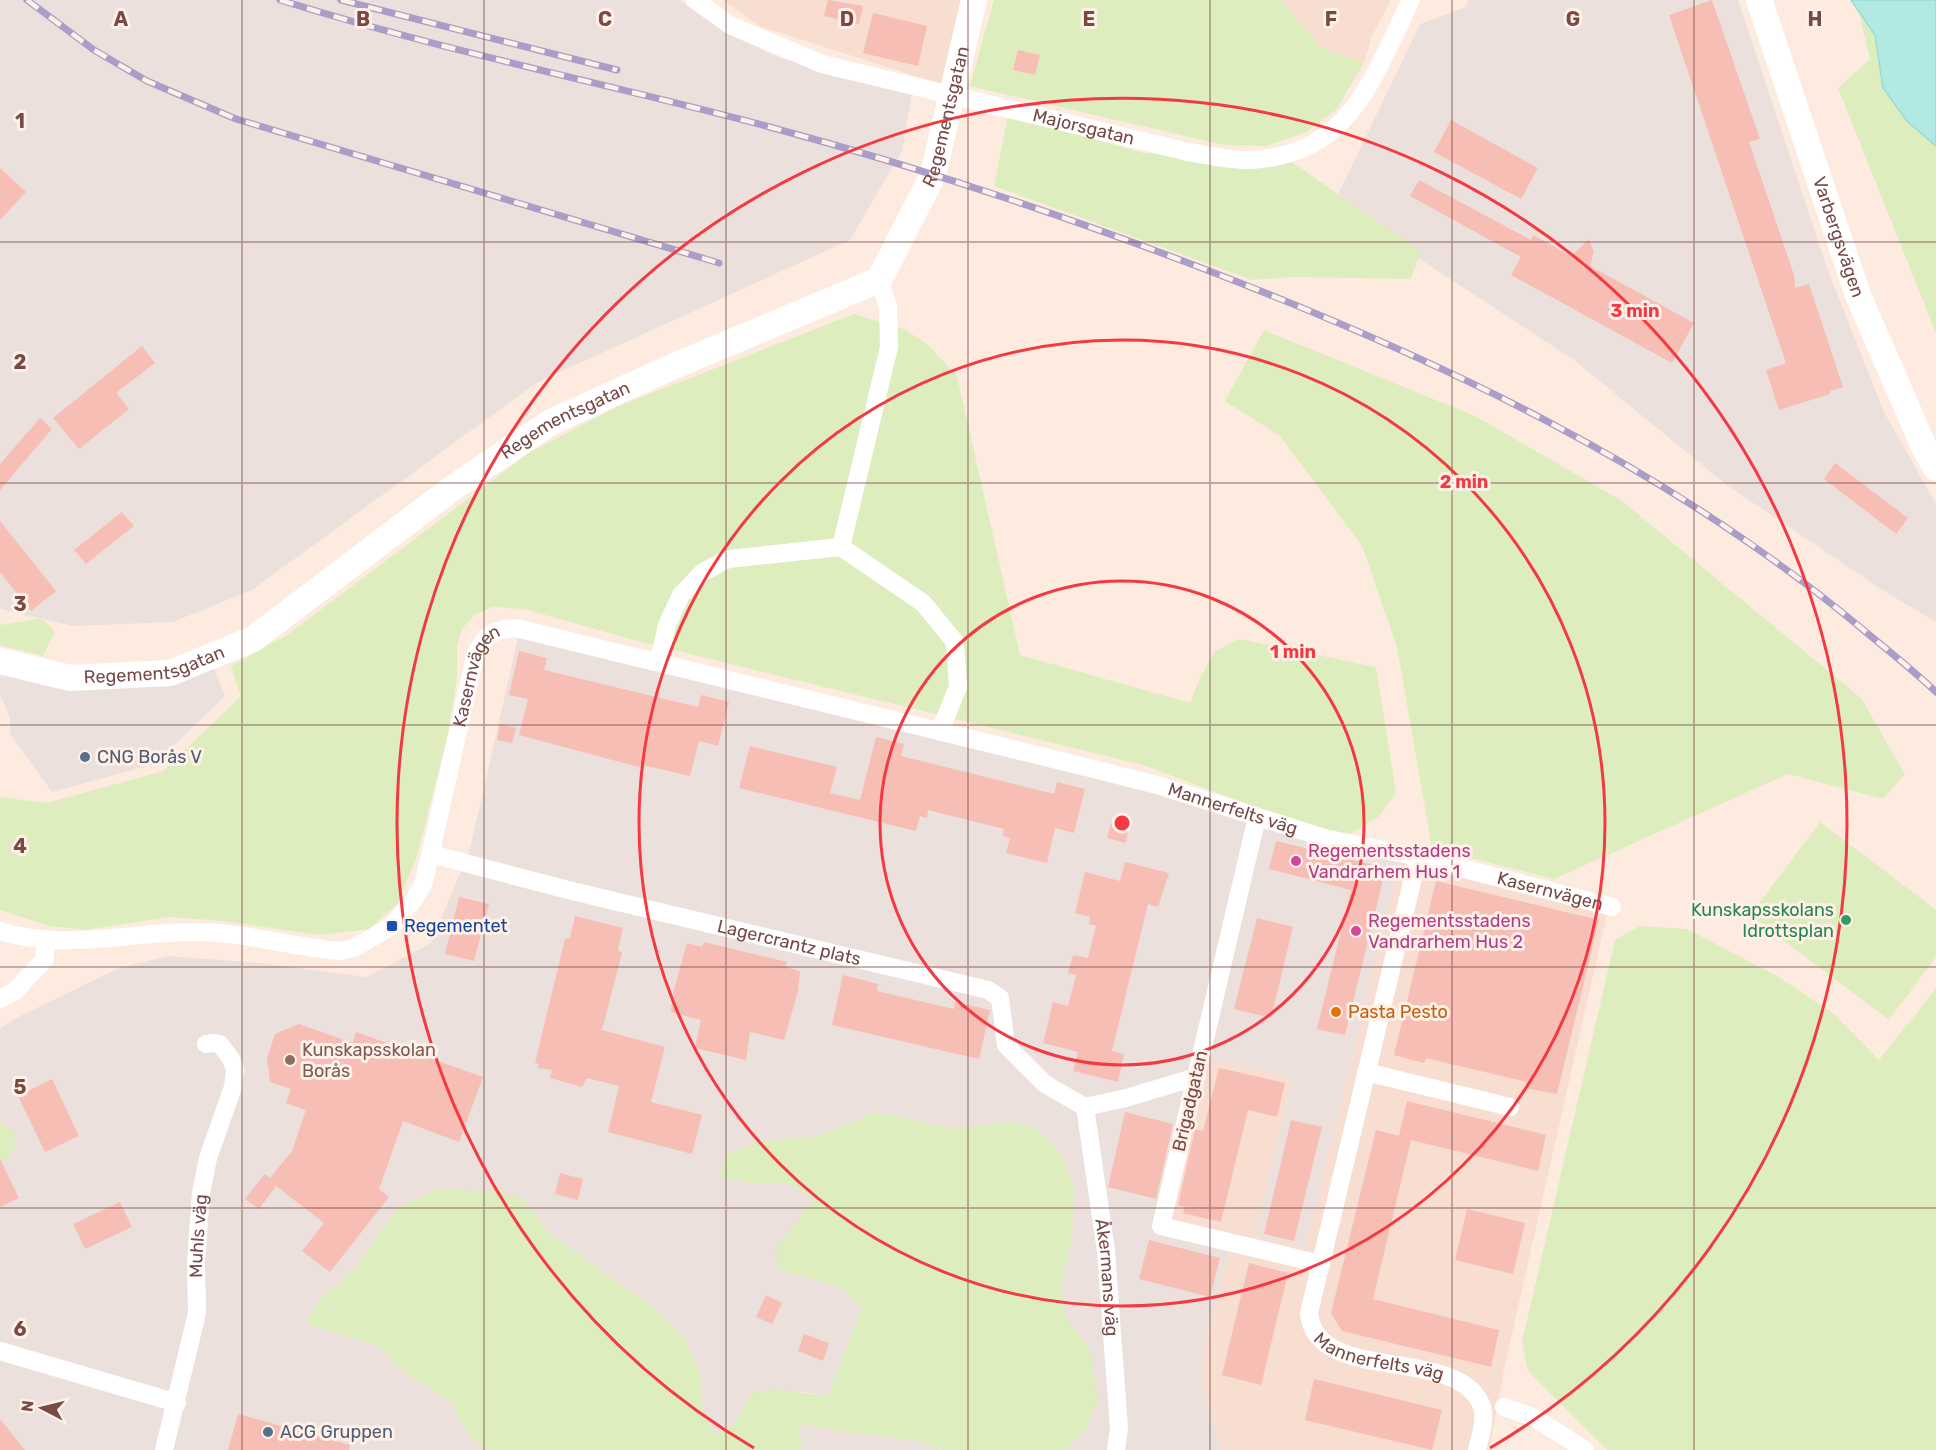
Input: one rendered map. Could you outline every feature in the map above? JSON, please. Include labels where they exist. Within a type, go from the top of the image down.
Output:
[{"type":"street","name":"Majorsgatan","points":[[695,0],[730,25],[822,64],[1188,152],[1245,160],[1271,158],[1314,145],[1348,117],[1379,64],[1411,0]]},
{"type":"street","name":"Regementsgatan","points":[[0,661],[70,678],[170,673],[253,639],[454,487],[551,422],[674,366],[879,280],[933,175],[974,0]]},
{"type":"street","name":"Varbergsvägen","points":[[1760,0],[1858,295],[1914,426],[1936,468]]},
{"type":"street","points":[[842,547],[889,347],[888,306],[879,280]]},
{"type":"street","points":[[659,661],[667,625],[681,595],[703,572],[728,559],[842,547],[923,603],[955,642],[958,687],[940,731]]},
{"type":"street","name":"Kasernvägen","points":[[0,931],[45,941],[197,932],[224,933],[316,949],[340,951],[354,948],[392,926],[402,915],[423,882],[475,656],[484,638],[497,630],[516,628],[659,661]]},
{"type":"street","name":"Mannerfelts väg","points":[[659,661],[1157,785],[1328,839],[1418,857],[1309,1313],[1312,1332],[1323,1344],[1342,1353],[1435,1373],[1471,1391],[1481,1405],[1482,1413],[1477,1450]]},
{"type":"street","name":"Brigadgatan","points":[[1257,817],[1161,1226],[1321,1264]]},
{"type":"street","name":"Lagercrantz plats","points":[[431,854],[518,878],[988,990],[1000,998],[1006,1045],[1045,1084],[1085,1107]]},
{"type":"street","name":"Kasernvägen","points":[[1418,857],[1612,907]]},
{"type":"street","points":[[0,999],[14,992],[45,959],[45,941]]},
{"type":"street","name":"Muhls väg","points":[[164,1450],[197,1313],[196,1263],[201,1193],[208,1158],[233,1087],[235,1069],[220,1044],[206,1044]]},
{"type":"street","points":[[1366,1072],[1510,1107]]},
{"type":"street","points":[[1085,1107],[1126,1098],[1196,1077]]},
{"type":"street","name":"Åkermans väg","points":[[1085,1107],[1106,1251],[1119,1428],[1116,1450]]},
{"type":"street","points":[[0,1351],[177,1403]]},
{"type":"street","points":[[1503,1407],[1535,1418],[1585,1450]]},
{"type":"shaded area","points":[[0,0],[680,0],[726,33],[780,58],[912,93],[902,151],[850,240],[538,382],[252,590],[173,622],[73,626],[0,609]]},
{"type":"shaded area","points":[[723,0],[964,0],[943,85],[759,26]]},
{"type":"shaded area","points":[[1281,0],[1391,0],[1372,36],[1364,63],[1321,48]]},
{"type":"shaded area","points":[[1468,0],[1738,0],[1827,268],[1884,412],[1936,504],[1936,622],[1887,593],[1728,486],[1574,360],[1334,203],[1420,24],[1466,7]]},
{"type":"shaded area","points":[[518,638],[1004,753],[1136,789],[1341,838],[1401,856],[1306,1248],[1255,1236],[1292,1078],[1210,1059],[1194,1059],[1155,1229],[1230,1248],[1201,1358],[1202,1386],[1222,1450],[1063,1450],[1085,1432],[1089,1349],[1066,1320],[1061,1288],[1072,1236],[1074,1188],[1060,1152],[1036,1128],[1009,1122],[957,1129],[875,1112],[819,1136],[759,1141],[726,1154],[719,1176],[751,1183],[789,1183],[814,1199],[779,1269],[842,1288],[862,1309],[827,1396],[804,1392],[750,1395],[734,1425],[715,1434],[703,1412],[700,1373],[683,1336],[654,1308],[550,1234],[523,1199],[397,1208],[354,1269],[321,1299],[305,1323],[380,1347],[405,1373],[451,1402],[471,1439],[489,1450],[0,1450],[0,1029],[16,1018],[119,968],[168,956],[259,963],[367,977],[431,943],[470,849]]},
{"type":"shaded area","points":[[205,659],[215,670],[225,696],[155,764],[52,792],[10,734],[10,718],[0,694],[0,664],[72,681]]},
{"type":"shaded area","points":[[1401,856],[1608,909],[1505,1365],[1489,1450],[1222,1450],[1202,1386],[1201,1358],[1230,1248],[1155,1230],[1194,1059],[1210,1059],[1292,1078],[1255,1236],[1306,1248]]},
{"type":"shaded area","points":[[801,1423],[837,1431],[915,1440],[942,1450],[802,1450],[799,1439]]},
{"type":"green space","points":[[994,0],[1281,0],[1321,48],[1364,63],[1336,110],[1306,132],[1266,146],[1224,145],[970,86]]},
{"type":"green space","points":[[1856,0],[1936,0],[1936,333],[1838,88],[1870,59]]},
{"type":"green space","points":[[1008,115],[1143,153],[1286,158],[1421,251],[1411,279],[1294,277],[1252,280],[994,186]]},
{"type":"green space","points":[[854,314],[904,329],[927,344],[957,376],[1020,655],[1190,703],[1199,680],[1215,651],[1239,639],[1376,667],[1396,793],[1378,817],[1349,834],[1296,822],[1143,765],[637,641],[524,609],[493,607],[474,615],[462,629],[457,646],[457,679],[448,734],[416,859],[397,904],[369,929],[319,935],[224,921],[169,917],[85,930],[49,926],[0,910],[0,797],[47,803],[163,771],[241,696],[231,666],[287,635],[529,453],[616,407]]},
{"type":"green space","points":[[1264,330],[1475,416],[1622,501],[1861,698],[1905,774],[1883,799],[1788,774],[1554,879],[1432,848],[1397,647],[1362,546],[1280,436],[1225,401]]},
{"type":"green space","points":[[42,618],[55,632],[43,656],[0,645],[0,623],[2,625]]},
{"type":"green space","name":"Kunskapsskolans Idrottsplan","points":[[1820,822],[1936,910],[1936,957],[1889,1020],[1750,915]]},
{"type":"green space","points":[[1640,926],[1687,929],[1779,977],[1834,1014],[1879,1060],[1936,989],[1936,1450],[1607,1450],[1528,1371],[1522,1342],[1615,940]]},
{"type":"green space","points":[[875,1112],[957,1129],[1009,1122],[1036,1128],[1060,1152],[1074,1188],[1072,1236],[1061,1288],[1067,1320],[1089,1348],[1098,1398],[1085,1432],[1063,1450],[942,1450],[915,1440],[837,1431],[801,1423],[799,1439],[802,1450],[489,1450],[471,1439],[451,1402],[405,1373],[380,1347],[305,1323],[321,1299],[354,1269],[397,1208],[439,1189],[497,1192],[523,1199],[550,1234],[654,1308],[683,1336],[700,1373],[703,1412],[715,1434],[734,1425],[750,1395],[768,1389],[827,1396],[862,1309],[842,1288],[779,1269],[775,1250],[814,1199],[789,1183],[751,1183],[719,1176],[726,1154],[759,1141],[819,1136]]},
{"type":"green space","points":[[0,1123],[11,1129],[15,1144],[12,1152],[0,1163]]},
{"type":"water","points":[[1851,0],[1936,0],[1936,146],[1907,121],[1883,88],[1875,35]]},
{"type":"building","points":[[828,0],[863,6],[859,24],[824,16]]},
{"type":"building","points":[[1712,0],[1760,139],[1749,142],[1794,275],[1795,288],[1809,284],[1843,387],[1830,391],[1830,394],[1779,410],[1766,370],[1786,363],[1669,15]]},
{"type":"building","points":[[873,13],[927,26],[918,66],[863,53]]},
{"type":"building","points":[[1018,50],[1040,55],[1035,75],[1013,70]]},
{"type":"building","points":[[1451,120],[1538,168],[1521,199],[1434,152]]},
{"type":"building","points":[[0,168],[26,192],[0,220]]},
{"type":"building","points":[[1419,180],[1531,240],[1533,235],[1571,256],[1589,239],[1594,252],[1590,266],[1694,323],[1672,363],[1511,275],[1521,257],[1410,196]]},
{"type":"building","points":[[142,346],[155,363],[116,393],[129,409],[79,449],[53,418]]},
{"type":"building","points":[[40,418],[52,429],[0,490],[0,464]]},
{"type":"building","points":[[1835,463],[1908,518],[1896,534],[1824,479]]},
{"type":"building","points":[[122,512],[134,526],[86,564],[74,550]]},
{"type":"building","points":[[0,521],[56,591],[31,611],[0,572]]},
{"type":"building","points":[[519,651],[547,658],[544,670],[698,707],[701,695],[729,702],[718,746],[699,741],[690,776],[643,765],[642,768],[519,735],[528,699],[509,695]]},
{"type":"building","points":[[500,724],[516,728],[512,743],[497,740]]},
{"type":"building","points":[[876,737],[904,744],[901,756],[1054,794],[1057,782],[1085,789],[1074,833],[1055,828],[1047,863],[1006,853],[1010,838],[1003,836],[1004,829],[928,810],[927,818],[920,816],[916,831],[739,788],[750,746],[837,767],[830,793],[860,800]]},
{"type":"building","points":[[1112,820],[1129,824],[1126,843],[1107,838]]},
{"type":"building","points":[[1276,841],[1386,868],[1345,1035],[1317,1029],[1351,890],[1269,869]]},
{"type":"building","points":[[1125,862],[1169,873],[1158,907],[1148,904],[1112,1051],[1124,1054],[1118,1082],[1073,1071],[1078,1052],[1043,1043],[1053,1002],[1068,1006],[1076,975],[1068,973],[1073,955],[1088,958],[1096,926],[1089,924],[1090,917],[1075,913],[1085,872],[1120,881]]},
{"type":"building","points":[[1436,881],[1599,920],[1557,1094],[1525,1088],[1527,1082],[1426,1058],[1424,1063],[1394,1055]]},
{"type":"building","points":[[459,897],[489,904],[474,961],[445,954]]},
{"type":"building","points":[[575,916],[623,928],[618,950],[622,953],[602,1030],[665,1047],[651,1102],[702,1115],[692,1154],[608,1132],[619,1086],[587,1078],[582,1087],[550,1078],[552,1070],[538,1068],[539,1064],[535,1063],[565,939],[570,938]]},
{"type":"building","points":[[1257,918],[1293,927],[1271,1018],[1234,1009]]},
{"type":"building","points":[[704,942],[787,962],[785,967],[800,971],[798,991],[784,1040],[750,1032],[746,1060],[695,1048],[701,1020],[671,1012],[673,993],[687,943],[702,947]]},
{"type":"building","points":[[843,975],[878,984],[877,991],[954,1009],[955,1002],[990,1010],[979,1059],[832,1025]]},
{"type":"building","points":[[299,1024],[353,1043],[356,1032],[483,1077],[459,1142],[403,1121],[379,1189],[389,1197],[330,1272],[302,1251],[324,1223],[276,1186],[259,1209],[245,1199],[265,1174],[270,1178],[292,1151],[306,1110],[286,1103],[291,1089],[270,1082],[267,1058],[275,1034]]},
{"type":"building","points":[[1219,1068],[1285,1083],[1277,1117],[1248,1110],[1221,1222],[1183,1213],[1185,1207],[1178,1205],[1195,1129],[1203,1131]]},
{"type":"building","points":[[52,1079],[79,1136],[45,1152],[18,1096]]},
{"type":"building","points":[[1407,1101],[1546,1135],[1538,1171],[1411,1140],[1373,1299],[1499,1330],[1491,1367],[1342,1331],[1331,1313],[1376,1130],[1399,1136]]},
{"type":"building","points":[[1125,1112],[1173,1124],[1156,1199],[1108,1187]]},
{"type":"building","points":[[1291,1120],[1322,1127],[1294,1241],[1264,1234]]},
{"type":"building","points":[[0,1159],[19,1198],[0,1207]]},
{"type":"building","points":[[560,1173],[583,1179],[578,1200],[555,1194]]},
{"type":"building","points":[[120,1202],[132,1227],[85,1249],[73,1224]]},
{"type":"building","points":[[1467,1209],[1525,1223],[1513,1274],[1455,1260]]},
{"type":"building","points":[[1149,1240],[1220,1258],[1210,1297],[1139,1279]]},
{"type":"building","points":[[1249,1263],[1288,1273],[1261,1385],[1222,1375]]},
{"type":"building","points":[[766,1295],[782,1303],[772,1324],[756,1317]]},
{"type":"building","points":[[804,1334],[829,1343],[823,1361],[798,1351]]},
{"type":"building","points":[[1314,1379],[1442,1410],[1432,1450],[1305,1420]]},
{"type":"building","name":"ACG Gruppen","points":[[238,1414],[350,1445],[349,1450],[228,1450]]},
{"type":"building","points":[[0,1419],[25,1450],[0,1450]]},
{"type":"railway","points":[[27,0],[94,50],[147,81],[236,119],[719,263]]},
{"type":"railway","points":[[280,0],[401,35],[705,110],[875,157],[1092,228],[1288,302],[1463,379],[1632,468],[1713,519],[1791,573],[1911,669],[1936,692]]},
{"type":"railway","points":[[341,0],[617,70]]},
{"type":"place","name":"CNG Borås V","points":[[85,757]]},
{"type":"place","name":"Regementsstadens Vandrarhem Hus 1","points":[[1296,861]]},
{"type":"place","name":"Kunskapsskolans Idrottsplan","points":[[1846,920]]},
{"type":"place","name":"Regementet","points":[[392,926]]},
{"type":"place","name":"Regementsstadens Vandrarhem Hus 2","points":[[1356,931]]},
{"type":"place","name":"Pasta Pesto","points":[[1336,1012]]},
{"type":"place","name":"Kunskapsskolan Borås","points":[[290,1060]]},
{"type":"place","name":"ACG Gruppen","points":[[268,1432]]}]
